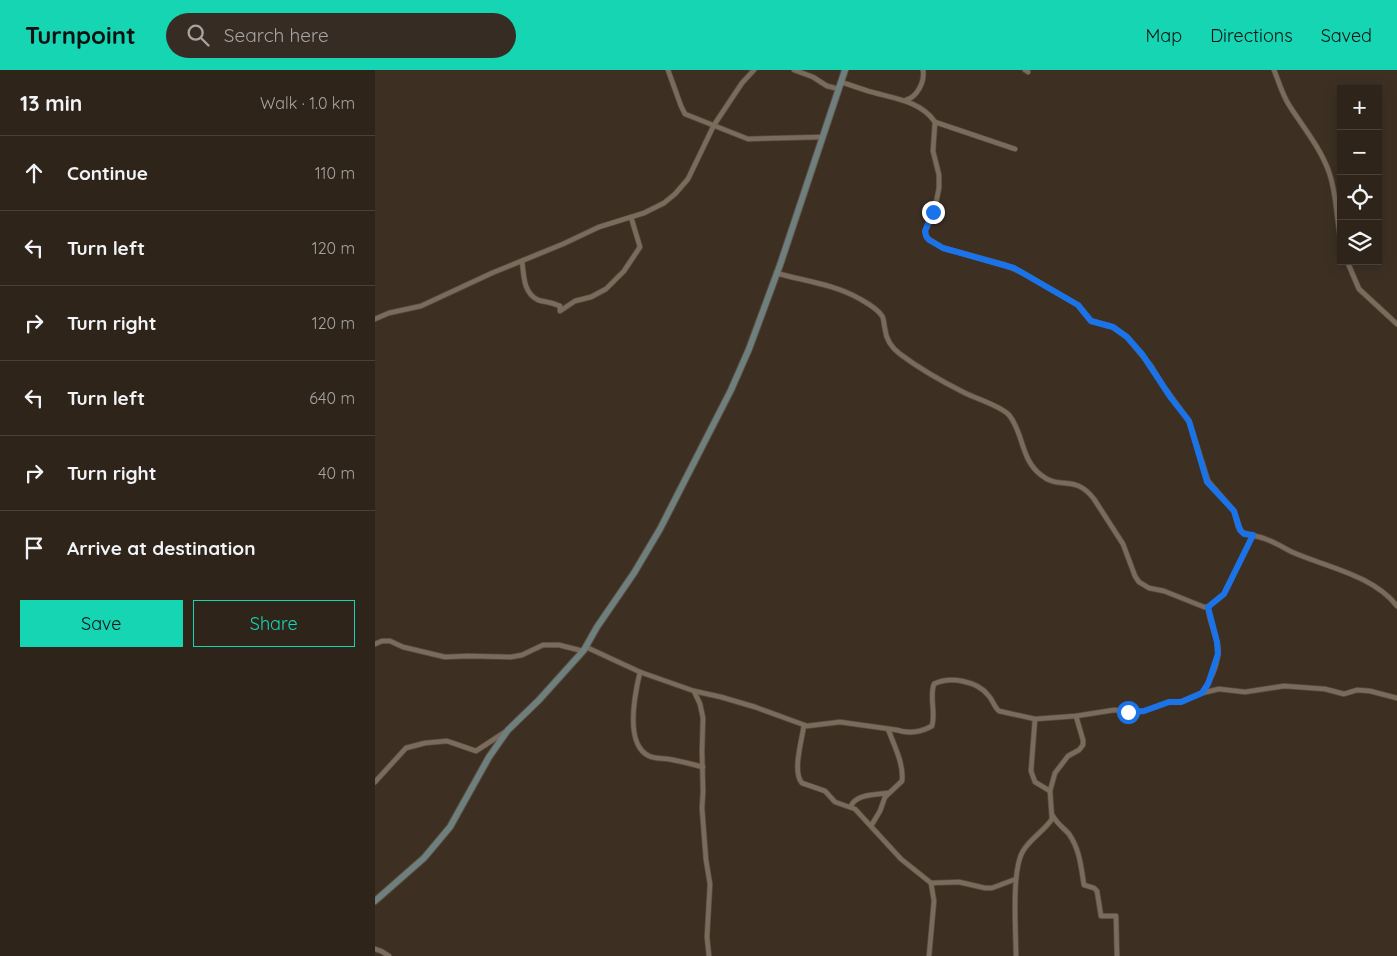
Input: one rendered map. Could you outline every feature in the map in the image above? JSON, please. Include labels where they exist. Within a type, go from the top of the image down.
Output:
[{"type":"street","points":[[668,70],[684,113],[748,139],[822,138]]},
{"type":"street","points":[[375,318],[421,306],[599,227],[654,208],[675,194],[688,179],[714,125],[741,83],[754,70]]},
{"type":"street","points":[[794,70],[817,79],[827,86],[840,85],[906,100],[935,122],[1015,149]]},
{"type":"street","points":[[375,900],[424,858],[450,827],[489,757],[508,730],[539,700],[584,648],[660,529],[731,390],[749,349],[812,172],[845,70]]},
{"type":"street","points":[[906,100],[913,97],[918,90],[923,78],[923,70]]},
{"type":"street","points":[[1274,70],[1289,104],[1315,143],[1328,170],[1334,188],[1338,220]]},
{"type":"street","points":[[935,122],[933,151],[939,175],[939,188],[933,212],[925,231],[927,238],[943,248],[1005,265],[1023,273],[1078,305],[1091,321],[1113,327],[1127,337],[1146,360],[1167,393],[1189,421],[1207,482],[1234,511],[1240,530],[1244,534],[1267,539],[1373,585],[1388,596],[1397,606]]},
{"type":"street","points":[[711,133],[721,128]]},
{"type":"street","points":[[522,261],[525,282],[531,296],[560,306],[560,311],[575,301],[591,297],[606,289],[630,263],[640,247],[631,217]]},
{"type":"street","points":[[1349,265],[1359,289],[1397,324]]},
{"type":"street","points":[[777,273],[835,288],[849,293],[871,306],[883,317],[885,332],[889,342],[900,354],[946,383],[1000,409],[1010,416],[1028,460],[1041,476],[1057,483],[1077,484],[1089,492],[1123,544],[1135,576],[1139,582],[1149,588],[1164,591],[1208,607],[1224,594],[1253,535]]},
{"type":"street","points":[[1202,693],[1208,684],[1218,654],[1217,642],[1208,607]]},
{"type":"street","points":[[375,644],[390,641],[403,647],[445,657],[511,657],[522,655],[543,645],[584,648],[640,672],[693,691],[748,705],[804,725],[815,726],[840,722],[909,733],[932,726],[934,710],[932,688],[934,684],[949,680],[960,680],[979,688],[987,693],[999,711],[1035,719],[1077,716],[1114,710],[1144,711],[1169,702],[1181,702],[1202,693],[1219,689],[1254,691],[1284,686],[1325,689],[1344,694],[1357,690],[1370,691],[1397,698]]},
{"type":"street","points":[[640,672],[634,703],[635,734],[638,746],[649,756],[703,767]]},
{"type":"street","points":[[693,691],[700,704],[703,718],[703,824],[706,860],[711,884],[707,937],[709,956]]},
{"type":"street","points":[[1016,956],[1017,878],[1024,850],[1051,821],[1053,816],[1050,790],[1055,773],[1068,756],[1079,750],[1083,745],[1077,716]]},
{"type":"street","points":[[1035,719],[1031,771],[1035,782],[1050,790]]},
{"type":"street","points":[[804,725],[797,772],[800,781],[825,791],[838,804],[851,806],[901,859],[931,883],[959,882],[992,888],[1017,878]]},
{"type":"street","points":[[871,826],[880,811],[887,793],[900,784],[903,775],[888,729]]},
{"type":"street","points":[[375,782],[406,748],[425,743],[447,741],[475,751],[508,730]]},
{"type":"street","points":[[851,806],[854,800],[859,797],[887,793]]},
{"type":"street","points":[[1053,816],[1072,840],[1082,863],[1084,885],[1097,891],[1101,916],[1116,916],[1117,956]]},
{"type":"street","points":[[929,956],[934,901],[931,883]]},
{"type":"street","points":[[375,949],[389,956]]},
{"type":"route","points":[[933,212],[925,231],[929,240],[943,248],[1014,268],[1078,305],[1091,321],[1113,327],[1127,337],[1151,366],[1163,387],[1189,421],[1207,482],[1234,511],[1240,530],[1244,534],[1253,535],[1244,557],[1224,594],[1208,607],[1217,642],[1218,654],[1208,684],[1202,693],[1181,702],[1169,702],[1144,711],[1128,712]]}]
